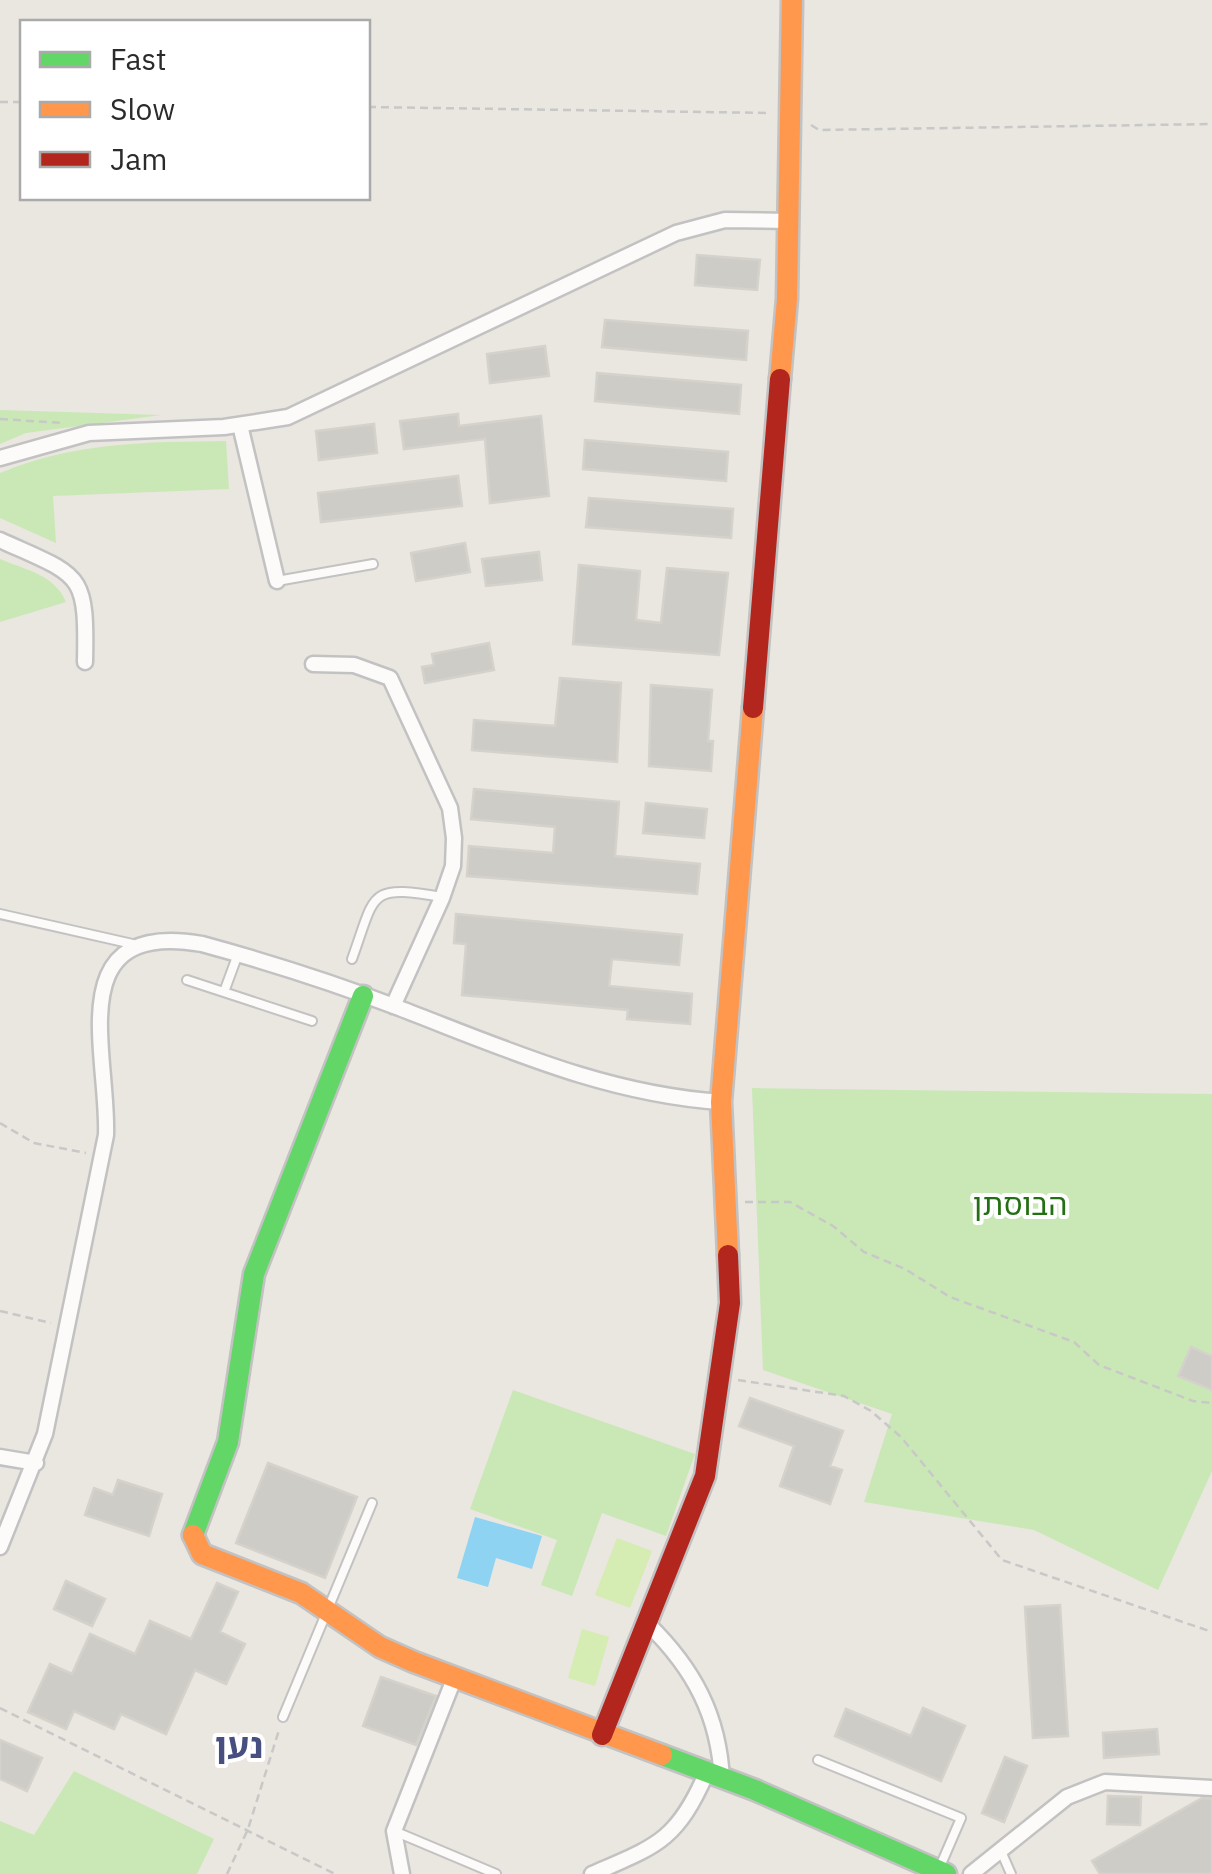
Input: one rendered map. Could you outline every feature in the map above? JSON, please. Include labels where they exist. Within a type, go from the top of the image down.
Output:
[{"type":"street","points":[[602,1735],[705,1476],[730,1302],[721,1102],[787,299],[792,0]]},
{"type":"street","points":[[0,458],[89,433],[240,425],[288,417],[676,233],[725,220],[789,221]]},
{"type":"street","points":[[240,425],[277,582]]},
{"type":"street","points":[[0,540],[69,571],[81,588],[86,602],[85,662]]},
{"type":"street","points":[[312,664],[372,668],[390,678],[450,808],[452,866],[442,898],[393,1006]]},
{"type":"street","points":[[0,1548],[36,1463],[102,1157],[107,1100],[98,1029],[101,988],[113,963],[145,947],[180,940],[238,954],[364,996],[582,1078],[660,1098],[721,1102]]},
{"type":"street","points":[[364,996],[254,1274],[228,1442],[194,1522],[192,1540],[202,1554],[301,1593],[380,1647],[714,1777],[942,1872]]},
{"type":"street","points":[[0,1457],[36,1463]]},
{"type":"street","points":[[592,1874],[650,1849],[679,1826],[714,1777],[713,1720],[700,1687],[648,1624]]},
{"type":"street","points":[[402,1874],[394,1831],[454,1679]]},
{"type":"street","points":[[971,1874],[1067,1797],[1104,1782],[1212,1788]]},
{"type":"lane","points":[[277,582],[373,564]]},
{"type":"lane","points":[[352,960],[373,902],[381,893],[396,889],[442,898]]},
{"type":"lane","points":[[0,914],[145,947]]},
{"type":"lane","points":[[224,992],[238,954]]},
{"type":"lane","points":[[188,980],[312,1020]]},
{"type":"lane","points":[[283,1717],[372,1503]]},
{"type":"lane","points":[[818,1760],[961,1818],[942,1872]]},
{"type":"lane","points":[[394,1831],[492,1873]]},
{"type":"lane","points":[[1001,1850],[1011,1874]]},
{"type":"path","points":[[370,107],[791,113],[819,130],[1212,124]]},
{"type":"path","points":[[0,1124],[34,1144],[102,1157]]},
{"type":"path","points":[[728,1202],[790,1202],[833,1226],[864,1252],[905,1269],[950,1297],[1074,1342],[1099,1365],[1193,1400],[1212,1403]]},
{"type":"path","points":[[0,1311],[66,1328]]},
{"type":"path","points":[[720,1377],[844,1396],[871,1411],[900,1437],[1002,1560],[1212,1632]]},
{"type":"path","points":[[0,1708],[335,1874]]},
{"type":"path","points":[[227,1874],[248,1829],[283,1717]]},
{"type":"green space","points":[[0,410],[161,415],[26,433],[0,444]]},
{"type":"green space","points":[[226,441],[229,489],[53,496],[56,543],[0,518],[0,473],[28,463],[111,446]]},
{"type":"green space","points":[[0,559],[47,579],[66,602],[0,622]]},
{"type":"green space","name":"הבוסתן","points":[[752,1088],[1212,1094],[1212,1471],[1158,1590],[1034,1530],[864,1502],[892,1414],[763,1370]]},
{"type":"green space","points":[[513,1390],[695,1454],[666,1536],[602,1513],[572,1596],[541,1585],[557,1540],[470,1509]]},
{"type":"green space","points":[[617,1538],[652,1551],[630,1608],[595,1595]]},
{"type":"green space","points":[[582,1629],[609,1637],[595,1686],[568,1678]]},
{"type":"green space","points":[[74,1771],[214,1839],[197,1874],[0,1874],[0,1821],[34,1835]]},
{"type":"water","points":[[475,1517],[542,1536],[532,1569],[496,1558],[488,1587],[457,1578]]},
{"type":"building","points":[[697,255],[760,260],[757,290],[695,285]]},
{"type":"building","points":[[605,320],[748,331],[746,360],[602,347]]},
{"type":"building","points":[[545,346],[549,376],[490,383],[487,354]]},
{"type":"building","points":[[597,373],[741,385],[739,414],[595,401]]},
{"type":"building","points":[[458,414],[459,426],[541,416],[549,496],[490,503],[485,439],[404,449],[400,421]]},
{"type":"building","points":[[374,424],[377,453],[319,460],[316,431]]},
{"type":"building","points":[[585,440],[728,452],[726,481],[583,469]]},
{"type":"building","points":[[458,476],[462,506],[321,522],[318,493]]},
{"type":"building","points":[[589,498],[733,509],[731,538],[586,527]]},
{"type":"building","points":[[465,543],[470,572],[416,581],[411,553]]},
{"type":"building","points":[[539,552],[542,580],[486,586],[482,559]]},
{"type":"building","points":[[579,565],[640,571],[636,620],[661,623],[667,568],[728,573],[719,655],[573,644]]},
{"type":"building","points":[[489,643],[494,670],[425,683],[422,667],[434,665],[432,654]]},
{"type":"building","points":[[560,678],[621,683],[617,762],[472,750],[474,720],[555,726]]},
{"type":"building","points":[[651,685],[712,690],[708,741],[713,741],[711,771],[649,766]]},
{"type":"building","points":[[474,789],[619,802],[615,856],[700,864],[697,894],[467,876],[469,846],[553,853],[555,827],[471,819]]},
{"type":"building","points":[[646,803],[707,809],[704,838],[643,833]]},
{"type":"building","points":[[456,914],[682,935],[679,965],[612,959],[609,986],[692,994],[690,1024],[627,1019],[628,1010],[462,995],[466,944],[454,943]]},
{"type":"building","points":[[1191,1347],[1212,1356],[1212,1390],[1178,1376]]},
{"type":"building","points":[[750,1398],[843,1431],[830,1466],[842,1470],[830,1504],[780,1486],[794,1446],[739,1426]]},
{"type":"building","points":[[268,1463],[357,1497],[325,1578],[236,1543]]},
{"type":"building","points":[[118,1480],[162,1494],[149,1536],[85,1515],[94,1488],[113,1495]]},
{"type":"building","points":[[66,1581],[105,1599],[92,1626],[54,1609]]},
{"type":"building","points":[[217,1583],[238,1592],[220,1632],[245,1644],[226,1684],[195,1670],[166,1734],[121,1714],[114,1729],[74,1711],[66,1729],[28,1712],[50,1664],[72,1674],[90,1634],[135,1654],[150,1621],[191,1639]]},
{"type":"building","points":[[1060,1605],[1068,1736],[1033,1738],[1025,1607]]},
{"type":"building","points":[[381,1677],[436,1696],[416,1745],[363,1726]]},
{"type":"building","points":[[923,1708],[965,1726],[941,1781],[835,1736],[846,1709],[911,1736]]},
{"type":"building","points":[[1157,1729],[1159,1754],[1104,1758],[1103,1733]]},
{"type":"building","points":[[0,1740],[42,1758],[27,1791],[0,1779]]},
{"type":"building","points":[[1005,1757],[1027,1766],[1004,1822],[982,1813]]},
{"type":"building","points":[[1108,1796],[1141,1797],[1140,1825],[1107,1824]]},
{"type":"building","points":[[1202,1798],[1212,1799],[1212,1874],[1100,1874],[1092,1861]]},
{"type":"traffic: fast","points":[[193,1535],[228,1442],[254,1274],[363,996]]},
{"type":"traffic: fast","points":[[662,1755],[755,1790],[946,1874]]},
{"type":"traffic: slow","points":[[780,379],[787,299],[792,0]]},
{"type":"traffic: slow","points":[[728,1255],[721,1102],[753,708]]},
{"type":"traffic: slow","points":[[193,1535],[202,1554],[301,1593],[380,1647],[662,1755]]},
{"type":"traffic: jam","points":[[753,708],[780,379]]},
{"type":"traffic: jam","points":[[602,1735],[705,1476],[730,1303],[728,1255]]},
{"type":"district","name":"נען","points":[[239,1745]]}]
